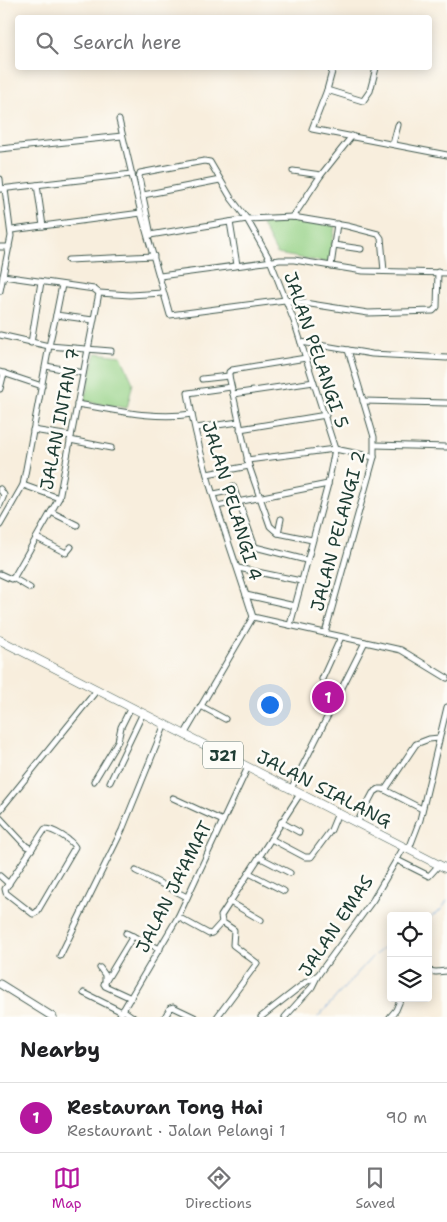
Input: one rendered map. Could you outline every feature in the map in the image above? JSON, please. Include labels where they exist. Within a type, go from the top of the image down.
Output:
[{"type":"main road","name":"JALAN SIALANG","points":[[0,640],[443,867]]},
{"type":"main road","points":[[0,984],[53,1017]]},
{"type":"street","points":[[332,70],[327,90],[312,128],[447,155]]},
{"type":"street","points":[[327,90],[364,102],[370,91],[375,70]]},
{"type":"street","points":[[119,120],[141,213],[149,235]]},
{"type":"street","points":[[393,144],[398,125]]},
{"type":"street","points":[[0,149],[122,136]]},
{"type":"street","points":[[293,217],[321,175],[352,136]]},
{"type":"street","name":"JALAN PELANGI 5","points":[[143,194],[140,174],[204,162],[210,163],[247,219],[270,260],[326,415],[336,449],[290,625]]},
{"type":"street","points":[[293,171],[321,175]]},
{"type":"street","points":[[2,189],[132,174]]},
{"type":"street","points":[[0,179],[12,230],[0,290]]},
{"type":"street","points":[[220,180],[143,194],[149,235],[170,315],[286,300],[368,313],[434,311],[437,307],[438,272]]},
{"type":"street","points":[[37,185],[43,226]]},
{"type":"street","points":[[12,230],[141,213]]},
{"type":"street","points":[[149,235],[247,219],[293,217],[367,230],[380,236],[384,271]]},
{"type":"street","points":[[230,222],[237,265]]},
{"type":"street","points":[[331,266],[337,224]]},
{"type":"street","points":[[334,245],[361,249]]},
{"type":"street","points":[[0,247],[9,247]]},
{"type":"street","points":[[68,260],[154,256]]},
{"type":"street","points":[[160,276],[270,260],[294,260],[363,271],[447,273]]},
{"type":"street","points":[[3,276],[92,289],[99,293],[130,295],[163,293]]},
{"type":"street","points":[[31,343],[41,282]]},
{"type":"street","points":[[0,524],[22,485],[62,285]]},
{"type":"street","name":"JALAN INTAN 7","points":[[14,578],[59,498],[99,293]]},
{"type":"street","points":[[56,315],[93,320]]},
{"type":"street","points":[[0,335],[49,346],[111,351]]},
{"type":"street","points":[[301,342],[372,354],[447,358]]},
{"type":"street","name":"JALAN PELANGI 2","points":[[325,633],[374,457],[375,445],[348,350]]},
{"type":"street","points":[[306,358],[232,370],[229,372],[229,376],[248,463],[270,526],[278,533],[312,540]]},
{"type":"street","points":[[46,366],[83,372]]},
{"type":"street","points":[[0,389],[2,373],[42,386]]},
{"type":"street","points":[[202,379],[229,376]]},
{"type":"street","points":[[233,394],[314,382]]},
{"type":"street","name":"JALAN PELANGI 4","points":[[231,387],[188,393],[207,474],[253,617]]},
{"type":"street","points":[[363,401],[447,403]]},
{"type":"street","points":[[77,404],[156,416],[192,414]]},
{"type":"street","points":[[240,429],[326,415]]},
{"type":"street","points":[[196,428],[239,422]]},
{"type":"street","points":[[33,430],[111,448]]},
{"type":"street","points":[[375,445],[447,447]]},
{"type":"street","points":[[207,474],[248,463],[336,449],[374,457]]},
{"type":"street","points":[[217,506],[328,484]]},
{"type":"street","points":[[22,485],[59,498]]},
{"type":"street","points":[[214,494],[234,488],[255,547],[306,560]]},
{"type":"street","points":[[0,489],[4,495],[0,505]]},
{"type":"street","points":[[51,512],[77,525]]},
{"type":"street","points":[[278,533],[281,520]]},
{"type":"street","points":[[37,538],[65,552],[68,552],[71,547]]},
{"type":"street","points":[[238,568],[301,581]]},
{"type":"street","points":[[0,574],[10,579],[14,578],[30,588]]},
{"type":"street","points":[[246,595],[295,606]]},
{"type":"street","points":[[184,735],[253,617],[402,650],[447,678]]},
{"type":"street","points":[[322,679],[342,637]]},
{"type":"street","points":[[291,789],[365,642]]},
{"type":"street","points":[[0,810],[97,690]]},
{"type":"street","points":[[201,706],[225,719]]},
{"type":"street","name":"JALAN EMAS","points":[[285,1017],[312,987],[318,975],[373,900],[406,848],[422,809],[447,706]]},
{"type":"street","points":[[94,781],[118,741],[121,727],[131,708]]},
{"type":"street","points":[[110,782],[143,714]]},
{"type":"street","points":[[60,956],[122,830],[165,724]]},
{"type":"street","points":[[385,790],[416,744],[429,739],[447,741]]},
{"type":"street","points":[[105,763],[117,767]]},
{"type":"street","name":"JALAN JA'AMAT","points":[[121,1013],[178,916],[248,767]]},
{"type":"street","points":[[357,823],[374,791],[381,788],[422,809]]},
{"type":"street","points":[[217,1017],[257,963],[234,945],[234,930],[222,922],[221,916],[300,794]]},
{"type":"street","points":[[173,798],[222,821]]},
{"type":"street","points":[[271,839],[306,858],[312,857],[331,830],[338,814]]},
{"type":"street","points":[[0,818],[26,846],[32,849]]},
{"type":"street","points":[[281,822],[299,832]]},
{"type":"street","points":[[46,828],[62,836],[74,844],[75,847],[37,912],[33,914],[5,892],[5,889],[32,849],[46,828]]},
{"type":"street","points":[[259,857],[290,873]]},
{"type":"street","points":[[397,860],[429,876],[443,867]]},
{"type":"street","points":[[136,870],[187,897]]},
{"type":"street","points":[[249,873],[284,891]]},
{"type":"street","points":[[0,876],[9,884]]},
{"type":"street","points":[[230,902],[262,920]]},
{"type":"street","points":[[178,916],[209,934],[222,922]]},
{"type":"street","points":[[126,933],[160,949]]},
{"type":"street","points":[[104,984],[133,936]]},
{"type":"street","points":[[100,968],[105,975],[104,984]]},
{"type":"street","points":[[432,972],[447,971]]},
{"type":"street","points":[[261,1017],[318,975]]},
{"type":"street","points":[[104,984],[130,998]]},
{"type":"street","points":[[84,993],[121,1013],[134,1017]]},
{"type":"street","points":[[390,1017],[399,1002]]},
{"type":"street","points":[[165,1017],[170,1008],[173,1007],[194,1017]]},
{"type":"green space","points":[[290,219],[335,226],[329,263],[277,254],[260,221]]},
{"type":"green space","points":[[96,353],[121,356],[133,383],[127,408],[84,401]]},
{"type":"waterway","points":[[432,916],[441,910],[447,901]]},
{"type":"waterway","points":[[318,1017],[371,958],[387,945]]},
{"type":"place","name":"Restauran Tong Hai","points":[[328,697]]}]
